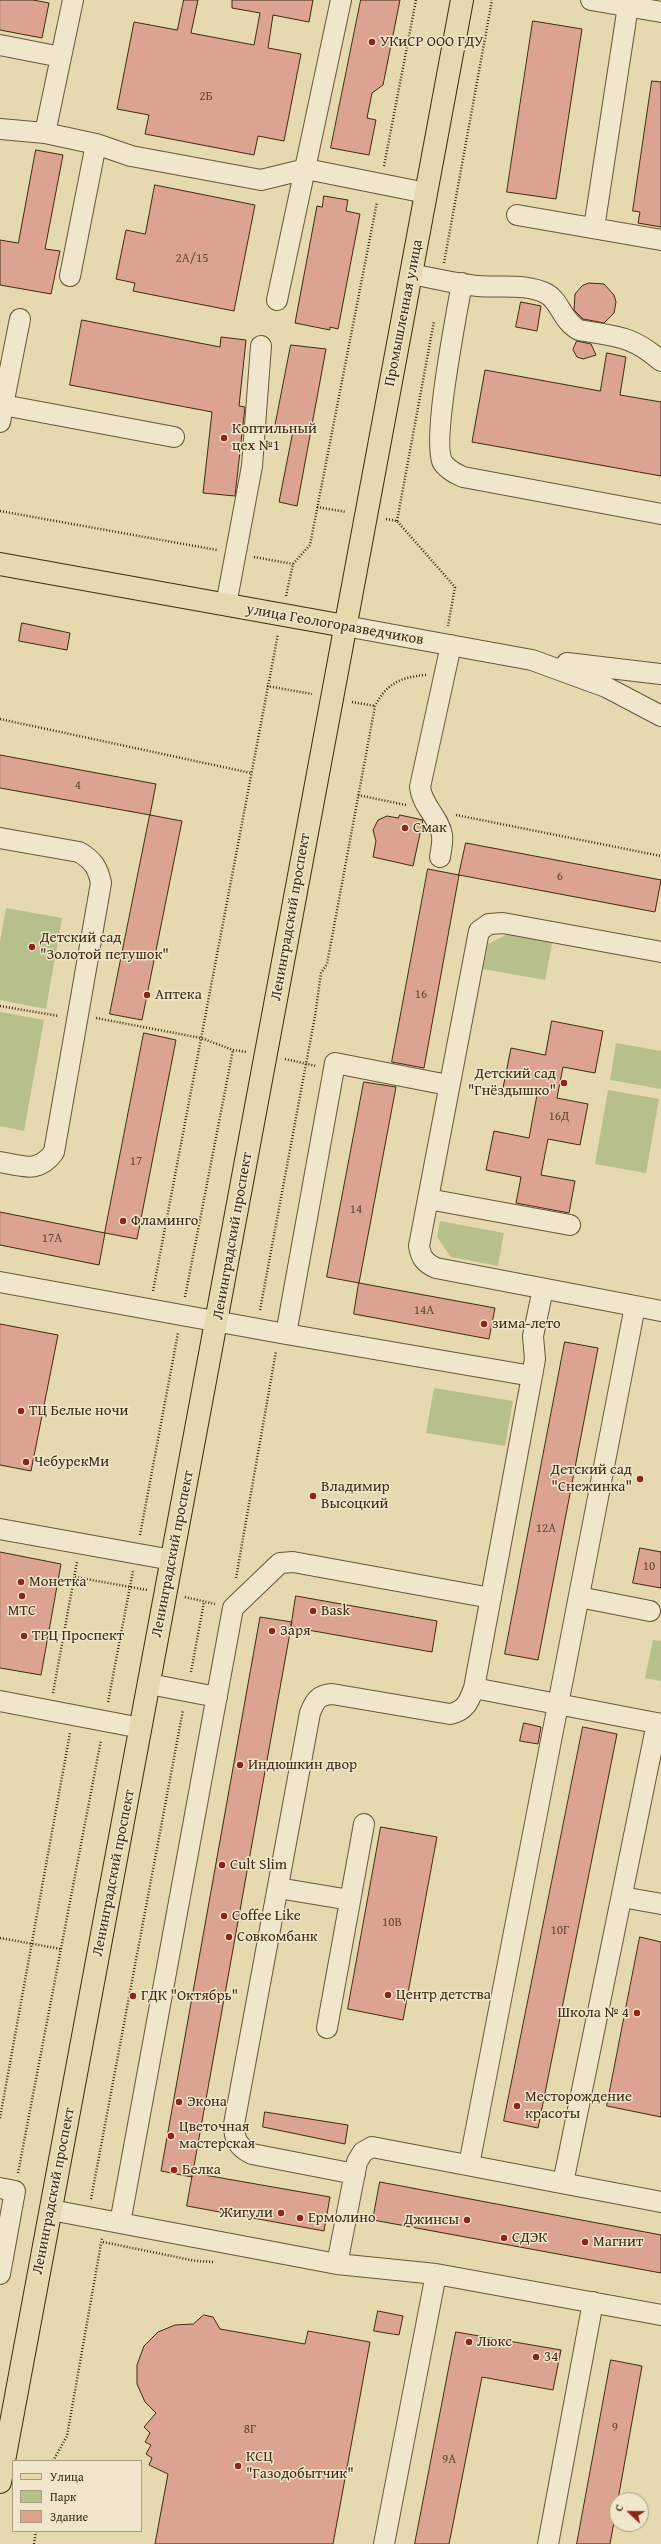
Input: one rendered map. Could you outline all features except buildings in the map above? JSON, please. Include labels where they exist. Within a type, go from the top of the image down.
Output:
[{"type":"main road","name":"Промышленная улица","points":[[345,626],[462,0]]},
{"type":"main road","name":"улица Геологоразведчиков","points":[[0,564],[345,626]]},
{"type":"main road","name":"Ленинградский проспект","points":[[0,2482],[217,1322],[345,626]]},
{"type":"street","points":[[45,133],[73,0]]},
{"type":"street","points":[[278,300],[341,0]]},
{"type":"street","points":[[591,0],[661,12]]},
{"type":"street","points":[[594,228],[628,6]]},
{"type":"street","points":[[0,45],[61,57]]},
{"type":"street","points":[[0,129],[45,133],[96,144],[130,156],[262,180],[306,169],[426,193]]},
{"type":"street","points":[[70,276],[96,144]]},
{"type":"street","points":[[517,215],[661,240]]},
{"type":"street","points":[[411,274],[462,283],[542,292],[550,296],[572,326],[579,330],[631,340],[643,346],[661,361]]},
{"type":"street","points":[[462,283],[450,348],[440,431],[439,450],[443,463],[451,471],[463,477],[661,514]]},
{"type":"street","points":[[20,319],[1,411],[174,436]]},
{"type":"street","points":[[226,605],[252,466],[261,346]]},
{"type":"street","name":"улица Геологоразведчиков","points":[[345,626],[532,660],[606,687],[661,716]]},
{"type":"street","points":[[440,856],[442,836],[421,795],[420,787],[451,645]]},
{"type":"street","points":[[532,660],[661,674]]},
{"type":"street","points":[[0,838],[79,852],[90,858],[98,869],[101,883],[54,1152],[47,1161],[36,1167],[0,1162]]},
{"type":"street","points":[[661,952],[503,923],[489,924],[479,931],[475,943],[419,1246],[421,1256],[427,1264],[436,1268],[661,1311]]},
{"type":"street","points":[[286,1334],[335,1063],[448,1085]]},
{"type":"street","points":[[428,1199],[570,1225]]},
{"type":"street","points":[[0,1282],[217,1322],[532,1376]]},
{"type":"street","points":[[355,2174],[252,2154],[241,2148],[234,2138],[234,2124],[310,1713],[314,1702],[322,1695],[332,1694],[450,1714],[460,1712],[469,1702],[474,1688],[532,1376],[534,1359],[533,1336],[543,1289]]},
{"type":"street","points":[[469,2165],[635,1306]]},
{"type":"street","points":[[0,1529],[172,1560]]},
{"type":"street","points":[[120,2223],[233,1608],[280,1563],[293,1562],[490,1598]]},
{"type":"street","points":[[579,1597],[650,1610]]},
{"type":"street","points":[[149,1684],[217,1697]]},
{"type":"street","points":[[474,1688],[659,1724],[563,2183]]},
{"type":"street","points":[[0,1701],[141,1728]]},
{"type":"street","points":[[327,2028],[364,1824]]},
{"type":"street","points":[[278,1888],[350,1900]]},
{"type":"street","points":[[622,1897],[661,1904]]},
{"type":"street","points":[[337,2264],[357,2162],[363,2152],[372,2147],[661,2202]]},
{"type":"street","points":[[0,2188],[15,2191],[0,2274]]},
{"type":"street","points":[[51,2210],[337,2264],[436,2274],[661,2315]]},
{"type":"street","points":[[384,2544],[436,2274]]},
{"type":"street","points":[[548,2544],[593,2302]]},
{"type":"path","points":[[0,511],[293,564],[310,545],[416,0]]},
{"type":"path","points":[[317,507],[397,521],[455,587]]},
{"type":"path","points":[[375,706],[382,692],[395,682],[410,677],[432,676]]},
{"type":"path","points":[[150,1309],[267,686]]},
{"type":"path","points":[[0,719],[251,773]]},
{"type":"path","points":[[358,795],[661,856]]},
{"type":"path","points":[[0,1006],[78,1017],[201,1038],[233,1050],[334,1070]]},
{"type":"path","points":[[18,2177],[233,1050]]},
{"type":"path","points":[[50,1711],[80,1543]]},
{"type":"path","points":[[74,1577],[99,1582]]},
{"type":"path","points":[[54,2460],[67,2436],[100,2258],[102,2242],[91,2199],[204,1602]]},
{"type":"path","points":[[0,2118],[74,1715]]},
{"type":"path","points":[[0,1938],[61,1949]]},
{"type":"path","points":[[34,2544],[36,2532]]},
{"type":"green space","points":[[6,908],[62,918],[46,1009],[0,1000],[0,942]]},
{"type":"green space","points":[[514,931],[553,939],[545,980],[483,969],[488,944]]},
{"type":"green space","points":[[0,1012],[44,1020],[24,1131],[0,1126]]},
{"type":"green space","points":[[616,1043],[661,1051],[661,1089],[610,1080]]},
{"type":"green space","points":[[608,1090],[659,1099],[646,1173],[595,1164]]},
{"type":"green space","points":[[440,1221],[504,1233],[498,1266],[451,1257],[437,1237]]},
{"type":"green space","points":[[434,1388],[513,1401],[505,1446],[426,1433]]},
{"type":"green space","points":[[653,1640],[661,1641],[661,1681],[645,1678]]},
{"type":"place","name":"УКиСР ООО ГДУ","points":[[372,42]]},
{"type":"place","name":"Коптильный цех №1","points":[[224,438]]},
{"type":"place","name":"Смак","points":[[405,828]]},
{"type":"place","name":"Детский сад \"Золотой петушок\"","points":[[32,947]]},
{"type":"place","name":"Аптека","points":[[147,995]]},
{"type":"place","name":"Детский сад \"Гнёздышко\"","points":[[564,1083]]},
{"type":"place","name":"Фламинго","points":[[123,1221]]},
{"type":"place","name":"зима-лето","points":[[484,1324]]},
{"type":"place","name":"ТЦ Белые ночи","points":[[21,1411]]},
{"type":"place","name":"ЧебурекМи","points":[[26,1462]]},
{"type":"place","name":"Детский сад \"Снежинка\"","points":[[640,1479]]},
{"type":"place","name":"Владимир Высоцкий","points":[[313,1496]]},
{"type":"place","name":"Монетка","points":[[21,1582]]},
{"type":"place","name":"МТС","points":[[22,1596]]},
{"type":"place","name":"Bask","points":[[313,1611]]},
{"type":"place","name":"Заря","points":[[272,1631]]},
{"type":"place","name":"ТРЦ Проспект","points":[[24,1636]]},
{"type":"place","name":"Индюшкин двор","points":[[240,1765]]},
{"type":"place","name":"Cult Slim","points":[[222,1865]]},
{"type":"place","name":"Coffee Like","points":[[224,1916]]},
{"type":"place","name":"Совкомбанк","points":[[229,1937]]},
{"type":"place","name":"Центр детства","points":[[388,1995]]},
{"type":"place","name":"ГДК \"Октябрь\"","points":[[133,1996]]},
{"type":"place","name":"Школа № 4","points":[[637,2013]]},
{"type":"place","name":"Экона","points":[[179,2102]]},
{"type":"place","name":"Месторождение красоты","points":[[517,2106]]},
{"type":"place","name":"Цветочная мастерская","points":[[171,2136]]},
{"type":"place","name":"Белка","points":[[174,2170]]},
{"type":"place","name":"Жигули","points":[[281,2213]]},
{"type":"place","name":"Ермолино","points":[[300,2218]]},
{"type":"place","name":"Джинсы","points":[[467,2220]]},
{"type":"place","name":"СДЭК","points":[[504,2238]]},
{"type":"place","name":"Магнит","points":[[585,2242]]},
{"type":"place","name":"Люкс","points":[[469,2342]]},
{"type":"place","name":"34","points":[[536,2357]]},
{"type":"place","name":"КСЦ \"Газодобытчик\"","points":[[238,2466]]}]
